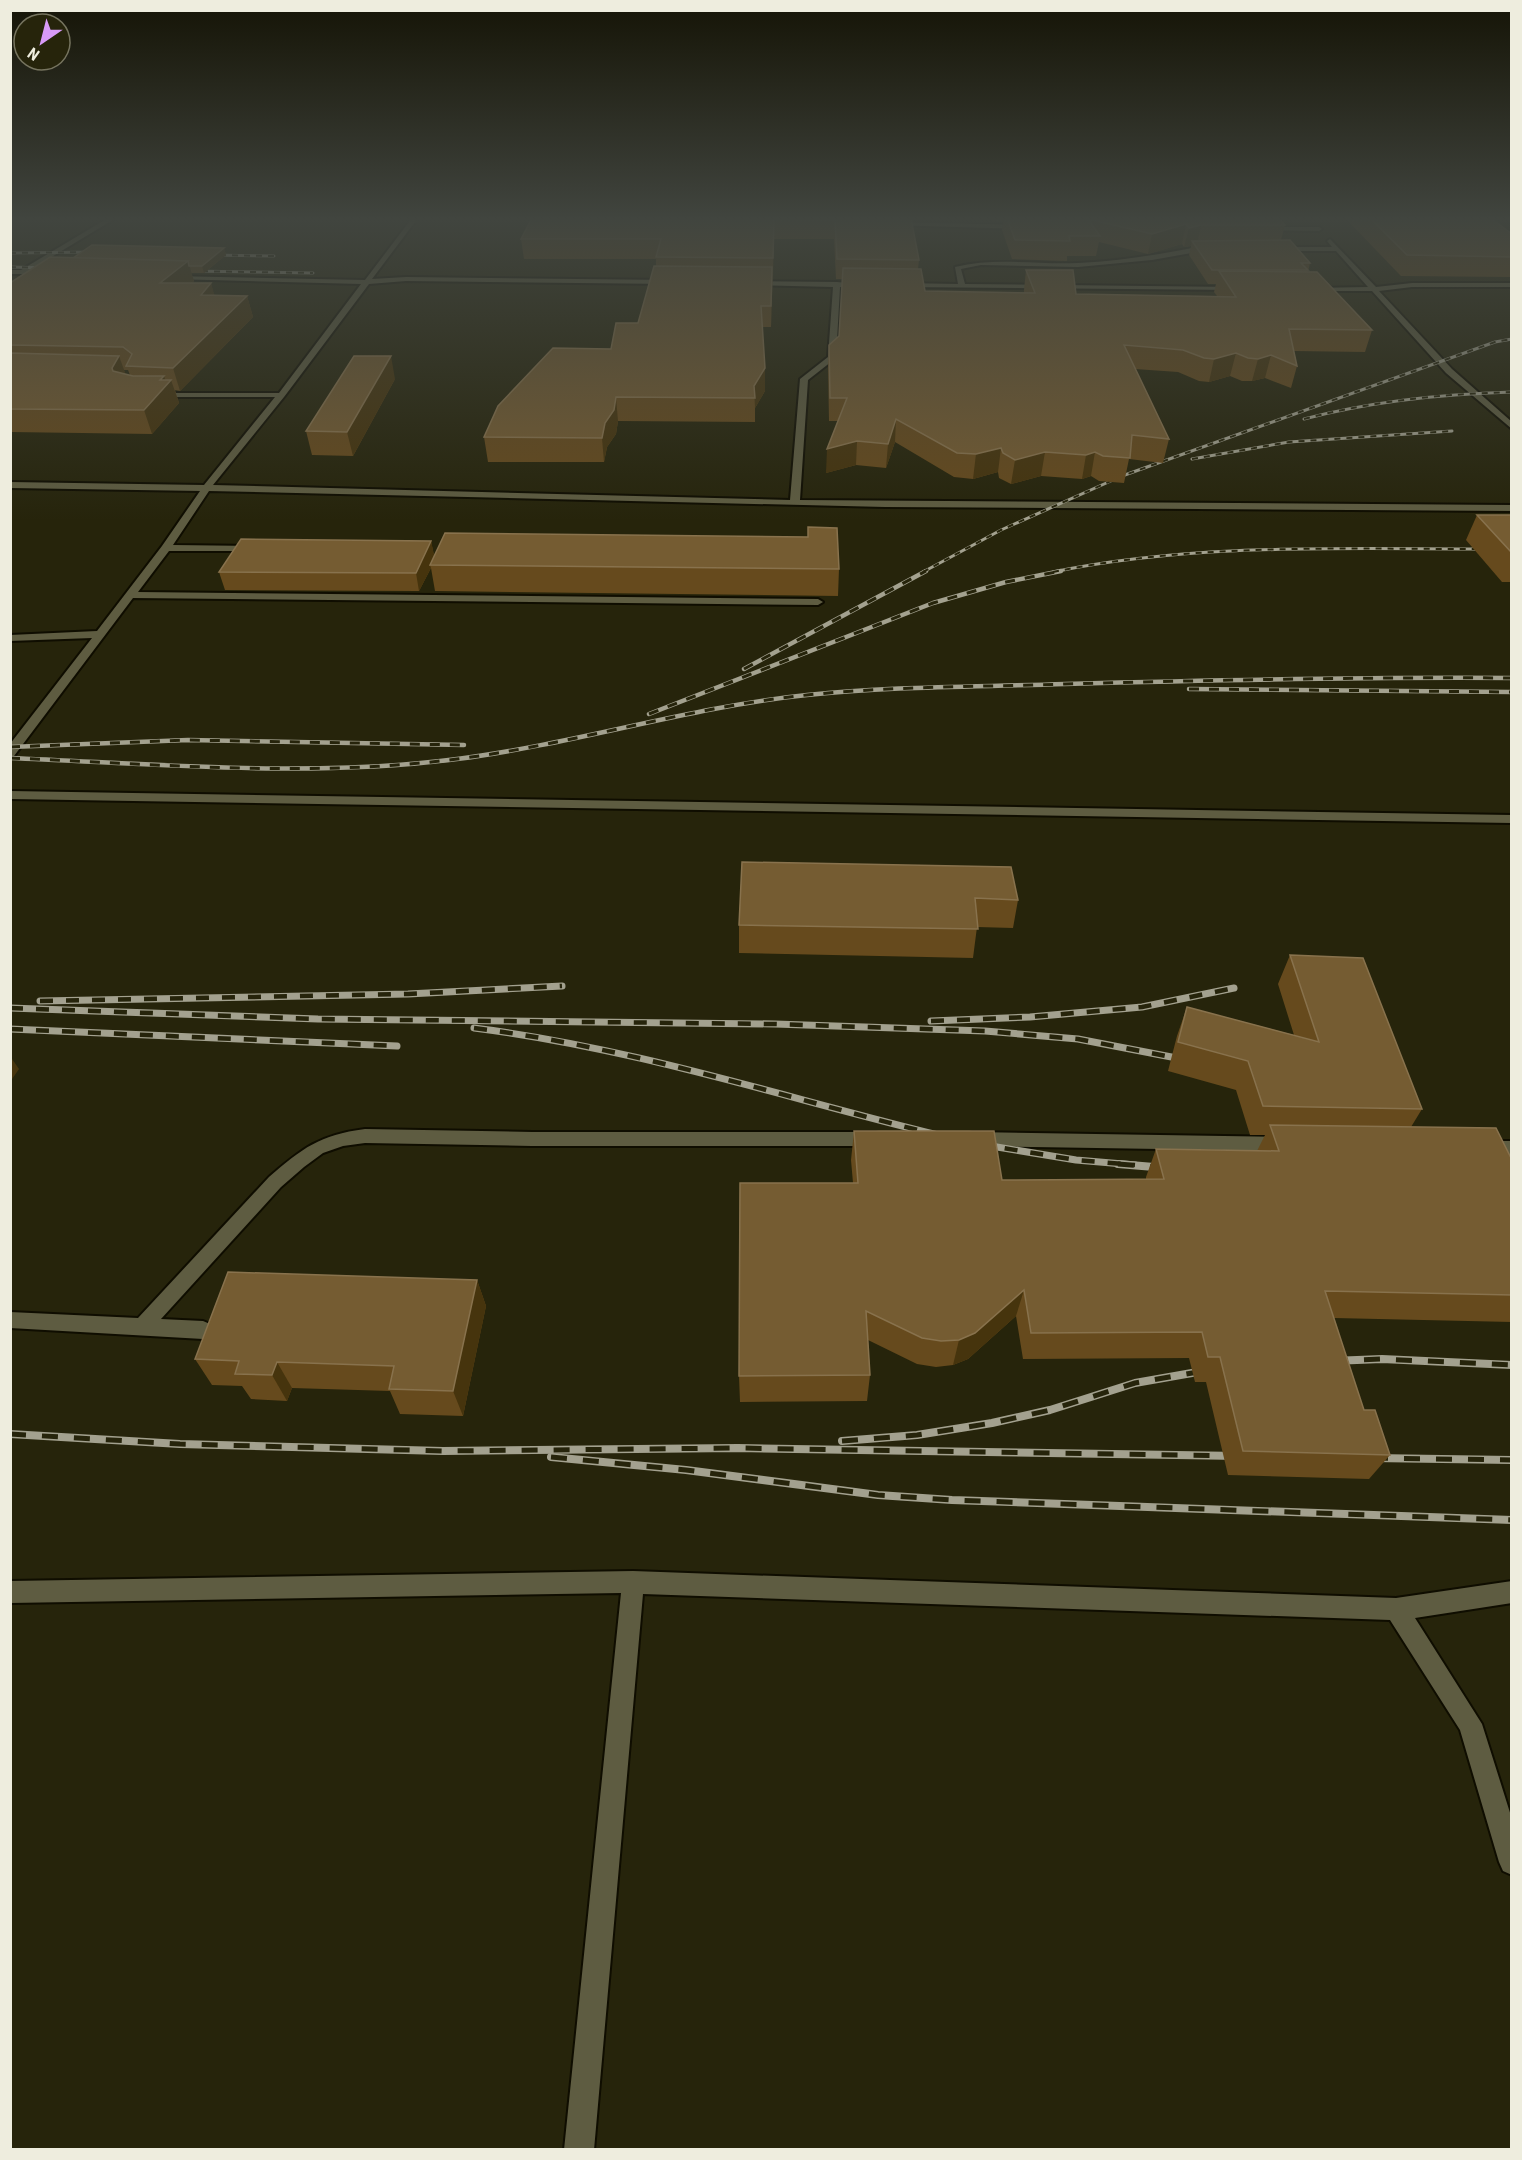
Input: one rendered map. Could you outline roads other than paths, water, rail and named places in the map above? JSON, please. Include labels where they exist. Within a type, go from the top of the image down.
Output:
[{"type":"lane","points":[[10,753],[166,548],[207,487],[338,319]]},
{"type":"lane","points":[[795,503],[804,379],[832,358],[835,319]]},
{"type":"lane","points":[[1403,319],[1449,371],[1512,426]]},
{"type":"lane","points":[[141,396],[281,395]]},
{"type":"lane","points":[[1500,414],[1512,415]]},
{"type":"lane","points":[[10,485],[207,487],[795,503],[1056,507],[1512,507]]},
{"type":"lane","points":[[166,548],[271,549]]},
{"type":"lane","points":[[131,595],[427,593],[818,602]]},
{"type":"lane","points":[[10,638],[102,634]]},
{"type":"lane","points":[[10,795],[1512,819]]},
{"type":"lane","points":[[141,1328],[275,1182],[317,1148],[342,1139],[365,1136],[532,1139],[896,1139]]},
{"type":"lane","points":[[954,1139],[1298,1145]]},
{"type":"lane","points":[[1464,1147],[1512,1148]]},
{"type":"lane","points":[[10,1320],[203,1330]]},
{"type":"lane","points":[[579,2150],[633,1582]]},
{"type":"lane","points":[[10,1592],[633,1582],[1396,1609],[1512,1592]]},
{"type":"lane","points":[[1396,1609],[1470,1724],[1512,1862]]},
{"type":"railway","points":[[923,572],[1001,530],[1122,476],[1495,342],[1512,339]]},
{"type":"railway","points":[[1304,419],[1356,407],[1407,400],[1512,392]]},
{"type":"railway","points":[[1192,459],[1289,442],[1452,431]]},
{"type":"railway","points":[[1053,572],[1110,562],[1224,551],[1512,549]]},
{"type":"railway","points":[[744,669],[926,571]]},
{"type":"railway","points":[[649,714],[933,603],[1006,582],[1061,571]]},
{"type":"railway","points":[[10,758],[234,768],[346,768],[457,759],[545,744],[719,708],[839,692],[936,687],[1177,681],[1512,678]]},
{"type":"railway","points":[[1189,689],[1512,692]]},
{"type":"railway","points":[[10,747],[188,740],[464,745]]},
{"type":"railway","points":[[40,1001],[408,994],[562,986]]},
{"type":"railway","points":[[931,1021],[1030,1017],[1142,1007],[1234,988]]},
{"type":"railway","points":[[10,1008],[318,1019],[775,1024],[985,1031],[1078,1039],[1187,1060]]},
{"type":"railway","points":[[474,1028],[534,1037],[650,1061],[938,1135]]},
{"type":"railway","points":[[10,1029],[397,1046]]},
{"type":"railway","points":[[979,1144],[1076,1160],[1135,1165]]},
{"type":"railway","points":[[1118,1164],[1166,1168]]},
{"type":"railway","points":[[1332,1361],[1382,1359],[1512,1365]]},
{"type":"railway","points":[[842,1441],[917,1435],[992,1423],[1050,1410],[1135,1383],[1209,1370]]},
{"type":"railway","points":[[10,1434],[180,1444],[443,1451],[738,1448],[1240,1456]]},
{"type":"railway","points":[[551,1457],[686,1470],[878,1495],[952,1500],[1512,1520]]},
{"type":"railway","points":[[1372,1458],[1512,1460]]}]
